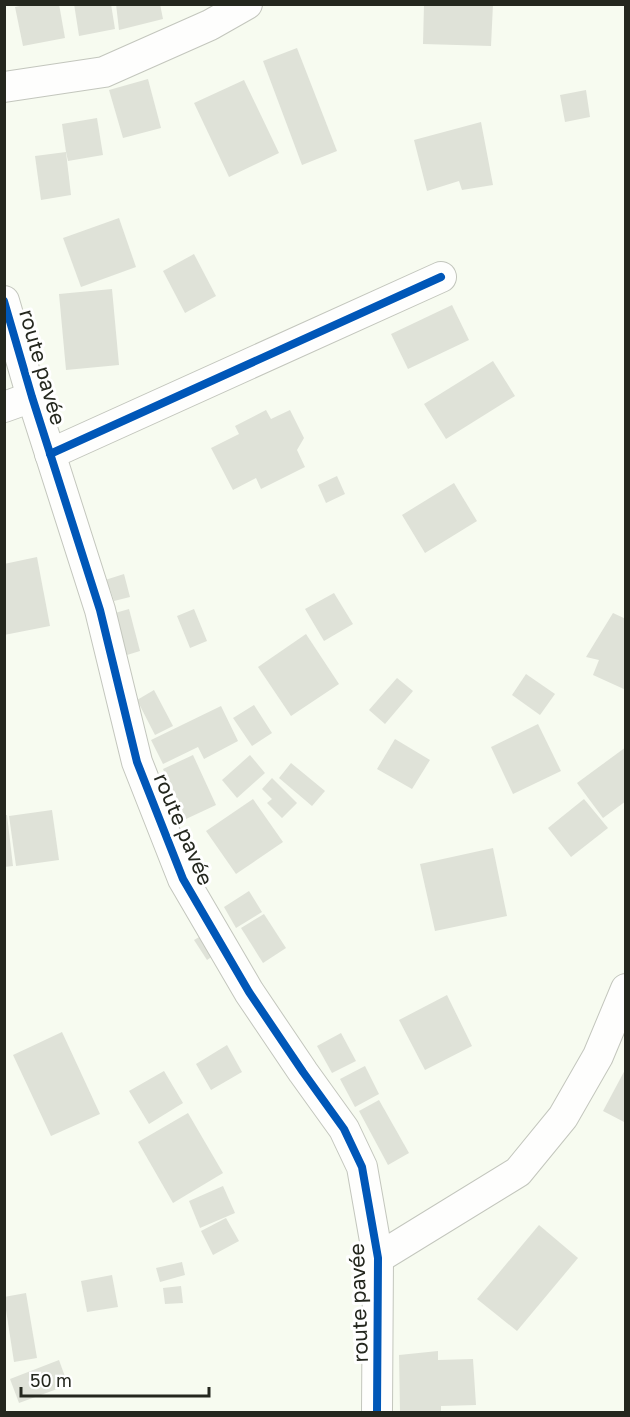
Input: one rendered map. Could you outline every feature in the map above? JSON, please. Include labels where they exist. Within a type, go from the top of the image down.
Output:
[{"type":"street","points":[[4,87],[104,72],[210,25],[247,4]]},
{"type":"street","points":[[50,454],[441,277]]},
{"type":"street","name":"route pavée","points":[[4,301],[18,402],[50,454],[100,610],[137,762],[183,879],[249,992],[344,1129],[362,1167],[378,1258],[377,1413]]},
{"type":"street","points":[[378,1258],[518,1172],[569,1107],[598,1056],[626,989]]},
{"type":"building","points":[[28,4],[59,4],[65,38],[23,46],[15,7]]},
{"type":"building","points":[[74,4],[111,4],[115,29],[79,36]]},
{"type":"building","points":[[116,4],[160,4],[163,19],[119,30]]},
{"type":"building","points":[[424,4],[493,4],[491,46],[423,44]]},
{"type":"building","points":[[297,48],[337,151],[302,165],[263,61]]},
{"type":"building","points":[[148,79],[161,128],[123,138],[109,90]]},
{"type":"building","points":[[244,80],[279,153],[229,177],[194,103]]},
{"type":"building","points":[[586,90],[590,117],[565,122],[560,95]]},
{"type":"building","points":[[97,118],[103,155],[68,161],[62,124]]},
{"type":"building","points":[[481,122],[493,185],[462,190],[459,181],[427,191],[414,140]]},
{"type":"building","points":[[66,152],[71,195],[41,200],[35,156]]},
{"type":"building","points":[[119,218],[136,267],[81,287],[63,238]]},
{"type":"building","points":[[194,254],[216,296],[185,313],[163,271]]},
{"type":"building","points":[[112,289],[119,365],[66,370],[59,294]]},
{"type":"building","points":[[452,305],[469,340],[408,369],[391,334]]},
{"type":"building","points":[[493,361],[515,396],[446,439],[424,404]]},
{"type":"building","points":[[266,410],[271,419],[290,410],[304,438],[297,450],[305,467],[261,489],[256,478],[233,490],[211,448],[239,434],[235,426]]},
{"type":"building","points":[[337,476],[345,494],[326,503],[318,485]]},
{"type":"building","points":[[454,483],[477,521],[425,553],[402,515]]},
{"type":"building","points":[[37,557],[50,626],[4,635],[4,564]]},
{"type":"building","points":[[124,574],[130,597],[114,601],[110,589],[105,590],[102,581]]},
{"type":"building","points":[[334,593],[353,624],[324,641],[305,609]]},
{"type":"building","points":[[129,609],[140,651],[127,655],[115,613]]},
{"type":"building","points":[[194,609],[207,641],[190,648],[177,616]]},
{"type":"building","points":[[613,613],[626,619],[626,690],[593,675],[599,660],[586,657]]},
{"type":"building","points":[[306,634],[339,684],[291,716],[258,667]]},
{"type":"building","points":[[526,674],[555,694],[540,715],[512,695]]},
{"type":"building","points":[[397,678],[413,691],[385,724],[369,710]]},
{"type":"building","points":[[154,690],[173,726],[155,735],[137,700]]},
{"type":"building","points":[[254,705],[272,733],[252,746],[233,718]]},
{"type":"building","points":[[221,706],[238,741],[204,759],[198,747],[163,764],[151,740]]},
{"type":"building","points":[[538,724],[561,771],[513,794],[491,747]]},
{"type":"building","points":[[395,739],[430,760],[412,789],[377,769]]},
{"type":"building","points":[[626,747],[626,801],[603,818],[577,783]]},
{"type":"building","points":[[193,755],[216,805],[186,819],[163,769]]},
{"type":"building","points":[[250,755],[265,773],[237,798],[222,780]]},
{"type":"building","points":[[291,763],[325,791],[312,806],[279,778]]},
{"type":"building","points":[[272,778],[297,803],[282,818],[267,803],[272,799],[262,789]]},
{"type":"building","points":[[253,799],[283,842],[236,874],[206,831]]},
{"type":"building","points":[[584,799],[608,828],[571,857],[548,828]]},
{"type":"building","points":[[52,810],[59,860],[16,866],[9,816]]},
{"type":"building","points":[[4,815],[7,815],[13,866],[4,867]]},
{"type":"building","points":[[493,848],[507,916],[435,931],[420,864]]},
{"type":"building","points":[[249,891],[262,912],[236,928],[224,907]]},
{"type":"building","points":[[264,914],[286,948],[263,963],[241,928]]},
{"type":"building","points":[[201,936],[213,956],[207,960],[194,940]]},
{"type":"building","points":[[447,995],[472,1046],[425,1070],[399,1020]]},
{"type":"building","points":[[62,1032],[100,1114],[51,1136],[13,1055]]},
{"type":"building","points":[[341,1033],[356,1061],[332,1073],[317,1046]]},
{"type":"building","points":[[227,1045],[242,1072],[211,1090],[196,1064]]},
{"type":"building","points":[[365,1066],[379,1094],[355,1107],[340,1079]]},
{"type":"building","points":[[626,1068],[626,1123],[603,1111]]},
{"type":"building","points":[[164,1071],[183,1103],[149,1124],[129,1091]]},
{"type":"building","points":[[379,1100],[409,1153],[388,1165],[359,1111]]},
{"type":"building","points":[[188,1113],[223,1173],[173,1203],[138,1142]]},
{"type":"building","points":[[223,1186],[235,1213],[200,1228],[189,1201]]},
{"type":"building","points":[[226,1218],[239,1241],[213,1255],[201,1231]]},
{"type":"building","points":[[539,1225],[578,1258],[517,1331],[477,1299]]},
{"type":"building","points":[[182,1262],[185,1275],[160,1282],[156,1268]]},
{"type":"building","points":[[112,1275],[118,1307],[87,1312],[81,1281]]},
{"type":"building","points":[[181,1286],[183,1303],[165,1304],[163,1288]]},
{"type":"building","points":[[26,1293],[37,1358],[14,1362],[4,1297]]},
{"type":"building","points":[[438,1351],[438,1360],[473,1359],[476,1405],[441,1406],[441,1412],[400,1412],[399,1355]]},
{"type":"building","points":[[59,1360],[68,1385],[19,1403],[10,1379]]},
{"type":"cycle path","points":[[50,454],[441,277]]},
{"type":"cycle path","points":[[4,301],[100,610],[137,762],[183,879],[249,992],[344,1129],[362,1167],[378,1258],[377,1412]]}]
